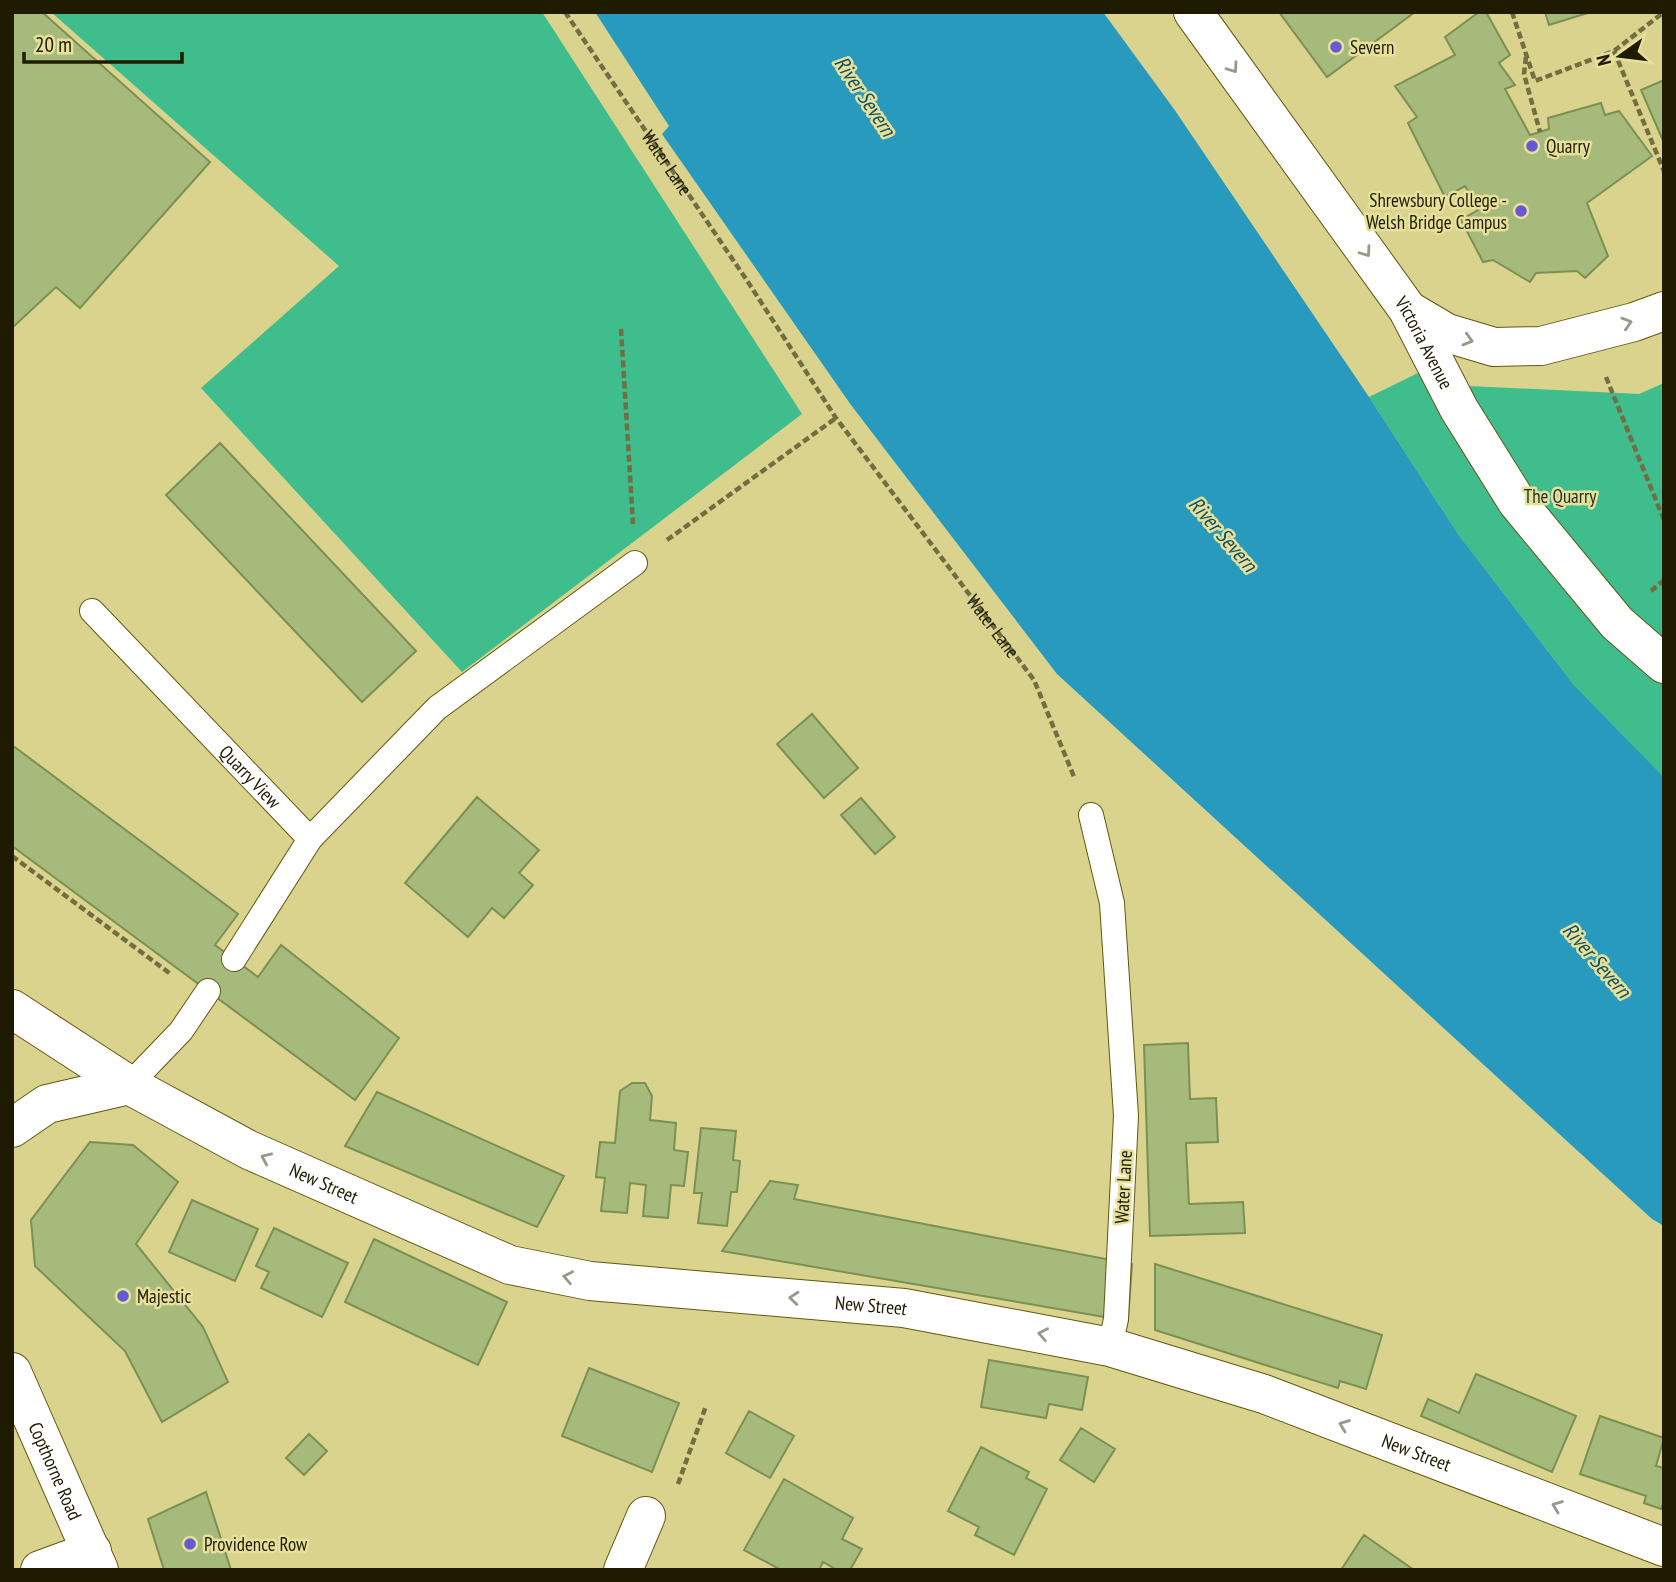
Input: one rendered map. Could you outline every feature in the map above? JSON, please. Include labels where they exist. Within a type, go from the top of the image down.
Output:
[{"type":"street","name":"Victoria Avenue","points":[[1193,12],[1408,310],[1460,409],[1517,502],[1617,623],[1664,664]]},
{"type":"street","points":[[1408,310],[1447,334],[1494,347],[1541,346],[1664,311]]},
{"type":"street","name":"New Street","points":[[12,1009],[129,1085],[249,1150],[510,1265],[590,1281],[904,1308],[1111,1347],[1264,1394],[1664,1547]]},
{"type":"street","points":[[12,1128],[47,1104],[129,1085]]},
{"type":"street","name":"Copthorne Road","points":[[12,1372],[96,1560]]},
{"type":"street","points":[[623,1570],[646,1516]]},
{"type":"street","points":[[40,1570],[96,1560]]},
{"type":"lane","points":[[234,959],[310,839],[437,708],[635,564]]},
{"type":"lane","name":"Quarry View","points":[[92,611],[310,839]]},
{"type":"lane","name":"Water Lane","points":[[1091,815],[1112,903],[1126,1116],[1116,1320],[1111,1347]]},
{"type":"lane","points":[[129,1085],[181,1031],[206,995]]},
{"type":"path","name":"Water Lane","points":[[565,12],[748,282],[836,418],[1034,680],[1091,815]]},
{"type":"path","points":[[1512,12],[1535,81],[1614,51],[1664,12]]},
{"type":"path","points":[[1614,51],[1664,172]]},
{"type":"path","points":[[1526,52],[1524,74],[1540,132]]},
{"type":"path","points":[[621,329],[635,564]]},
{"type":"path","points":[[1589,334],[1664,520]]},
{"type":"path","points":[[635,564],[836,418]]},
{"type":"path","points":[[12,856],[206,995]]},
{"type":"path","points":[[646,1516],[669,1508],[706,1406]]},
{"type":"green space","points":[[51,12],[542,12],[802,414],[462,672],[201,388],[339,266]]},
{"type":"green space","name":"The Quarry","points":[[1418,373],[1448,385],[1639,394],[1664,383],[1664,777],[1574,685],[1458,534],[1369,397]]},
{"type":"water","name":"River Severn","points":[[595,12],[1103,12],[1174,109],[1369,397],[1458,534],[1574,685],[1664,777],[1664,1226],[1652,1219],[1057,674],[851,405],[662,134],[669,126]]},
{"type":"building","points":[[12,12],[42,12],[210,162],[80,308],[56,287],[12,328]]},
{"type":"building","name":"Severn","points":[[1279,12],[1415,12],[1327,77]]},
{"type":"building","name":"Quarry","points":[[1479,12],[1486,12],[1510,55],[1499,63],[1515,85],[1505,89],[1530,135],[1549,129],[1548,118],[1601,103],[1605,115],[1619,111],[1652,156],[1587,203],[1608,256],[1585,278],[1577,271],[1536,273],[1530,282],[1493,260],[1483,262],[1461,220],[1478,210],[1465,186],[1445,197],[1408,123],[1417,117],[1395,86],[1455,55],[1445,37]]},
{"type":"building","points":[[1545,12],[1591,12],[1549,25]]},
{"type":"building","points":[[1664,80],[1664,143],[1641,90]]},
{"type":"building","points":[[220,443],[416,651],[362,702],[166,495]]},
{"type":"building","points":[[812,714],[858,768],[824,798],[777,744]]},
{"type":"building","points":[[12,745],[238,914],[215,945],[258,977],[281,945],[399,1038],[355,1100],[12,846]]},
{"type":"building","points":[[477,797],[539,850],[519,873],[533,885],[504,918],[492,908],[468,937],[405,883]]},
{"type":"building","points":[[861,798],[895,837],[875,854],[841,815]]},
{"type":"building","points":[[1188,1043],[1190,1099],[1216,1098],[1218,1142],[1186,1143],[1189,1204],[1243,1202],[1245,1233],[1150,1236],[1144,1045]]},
{"type":"building","points":[[632,1083],[645,1083],[652,1096],[650,1120],[676,1123],[674,1150],[688,1152],[684,1186],[671,1185],[668,1218],[643,1216],[646,1185],[630,1183],[627,1213],[601,1211],[605,1178],[596,1177],[600,1142],[615,1143],[620,1091]]},
{"type":"building","points":[[377,1092],[564,1176],[537,1227],[345,1146]]},
{"type":"building","points":[[701,1128],[736,1131],[733,1160],[740,1161],[737,1192],[731,1192],[727,1226],[698,1223],[702,1193],[694,1193]]},
{"type":"building","name":"Majestic","points":[[90,1142],[133,1145],[178,1182],[136,1244],[203,1327],[228,1382],[162,1422],[125,1351],[35,1266],[31,1220]]},
{"type":"building","points":[[770,1181],[798,1185],[794,1199],[1132,1264],[1128,1321],[722,1251]]},
{"type":"building","points":[[192,1200],[258,1229],[235,1281],[169,1252]]},
{"type":"building","points":[[274,1228],[348,1263],[322,1317],[261,1288],[269,1272],[256,1266]]},
{"type":"building","points":[[374,1239],[507,1302],[478,1365],[345,1302]]},
{"type":"building","points":[[1155,1264],[1382,1335],[1366,1389],[1340,1381],[1338,1388],[1155,1330]]},
{"type":"building","points":[[989,1360],[1088,1377],[1082,1410],[1049,1404],[1046,1418],[981,1407]]},
{"type":"building","points":[[589,1368],[679,1403],[652,1472],[562,1436]]},
{"type":"building","points":[[1476,1374],[1576,1416],[1552,1472],[1421,1416],[1428,1399],[1459,1413]]},
{"type":"building","points":[[749,1411],[794,1436],[770,1478],[726,1453]]},
{"type":"building","points":[[1600,1416],[1664,1438],[1656,1466],[1664,1468],[1664,1502],[1661,1509],[1644,1503],[1646,1496],[1580,1474]]},
{"type":"building","points":[[1081,1428],[1115,1449],[1094,1482],[1060,1460]]},
{"type":"building","points":[[309,1434],[327,1451],[304,1475],[286,1458]]},
{"type":"building","points":[[981,1447],[1029,1472],[1026,1478],[1047,1489],[1014,1555],[975,1535],[979,1527],[948,1511]]},
{"type":"building","points":[[784,1479],[853,1518],[842,1539],[862,1549],[850,1570],[837,1570],[823,1562],[819,1570],[781,1570],[744,1550]]},
{"type":"building","name":"Providence Row","points":[[206,1492],[231,1570],[164,1570],[148,1519]]},
{"type":"building","points":[[1364,1535],[1414,1570],[1341,1570]]},
{"type":"place","name":"Severn","points":[[1336,47]]},
{"type":"place","name":"Quarry","points":[[1532,146]]},
{"type":"place","name":"Shrewsbury College - Welsh Bridge Campus","points":[[1521,211]]},
{"type":"place","name":"Majestic","points":[[123,1296]]},
{"type":"place","name":"Providence Row","points":[[190,1544]]}]
